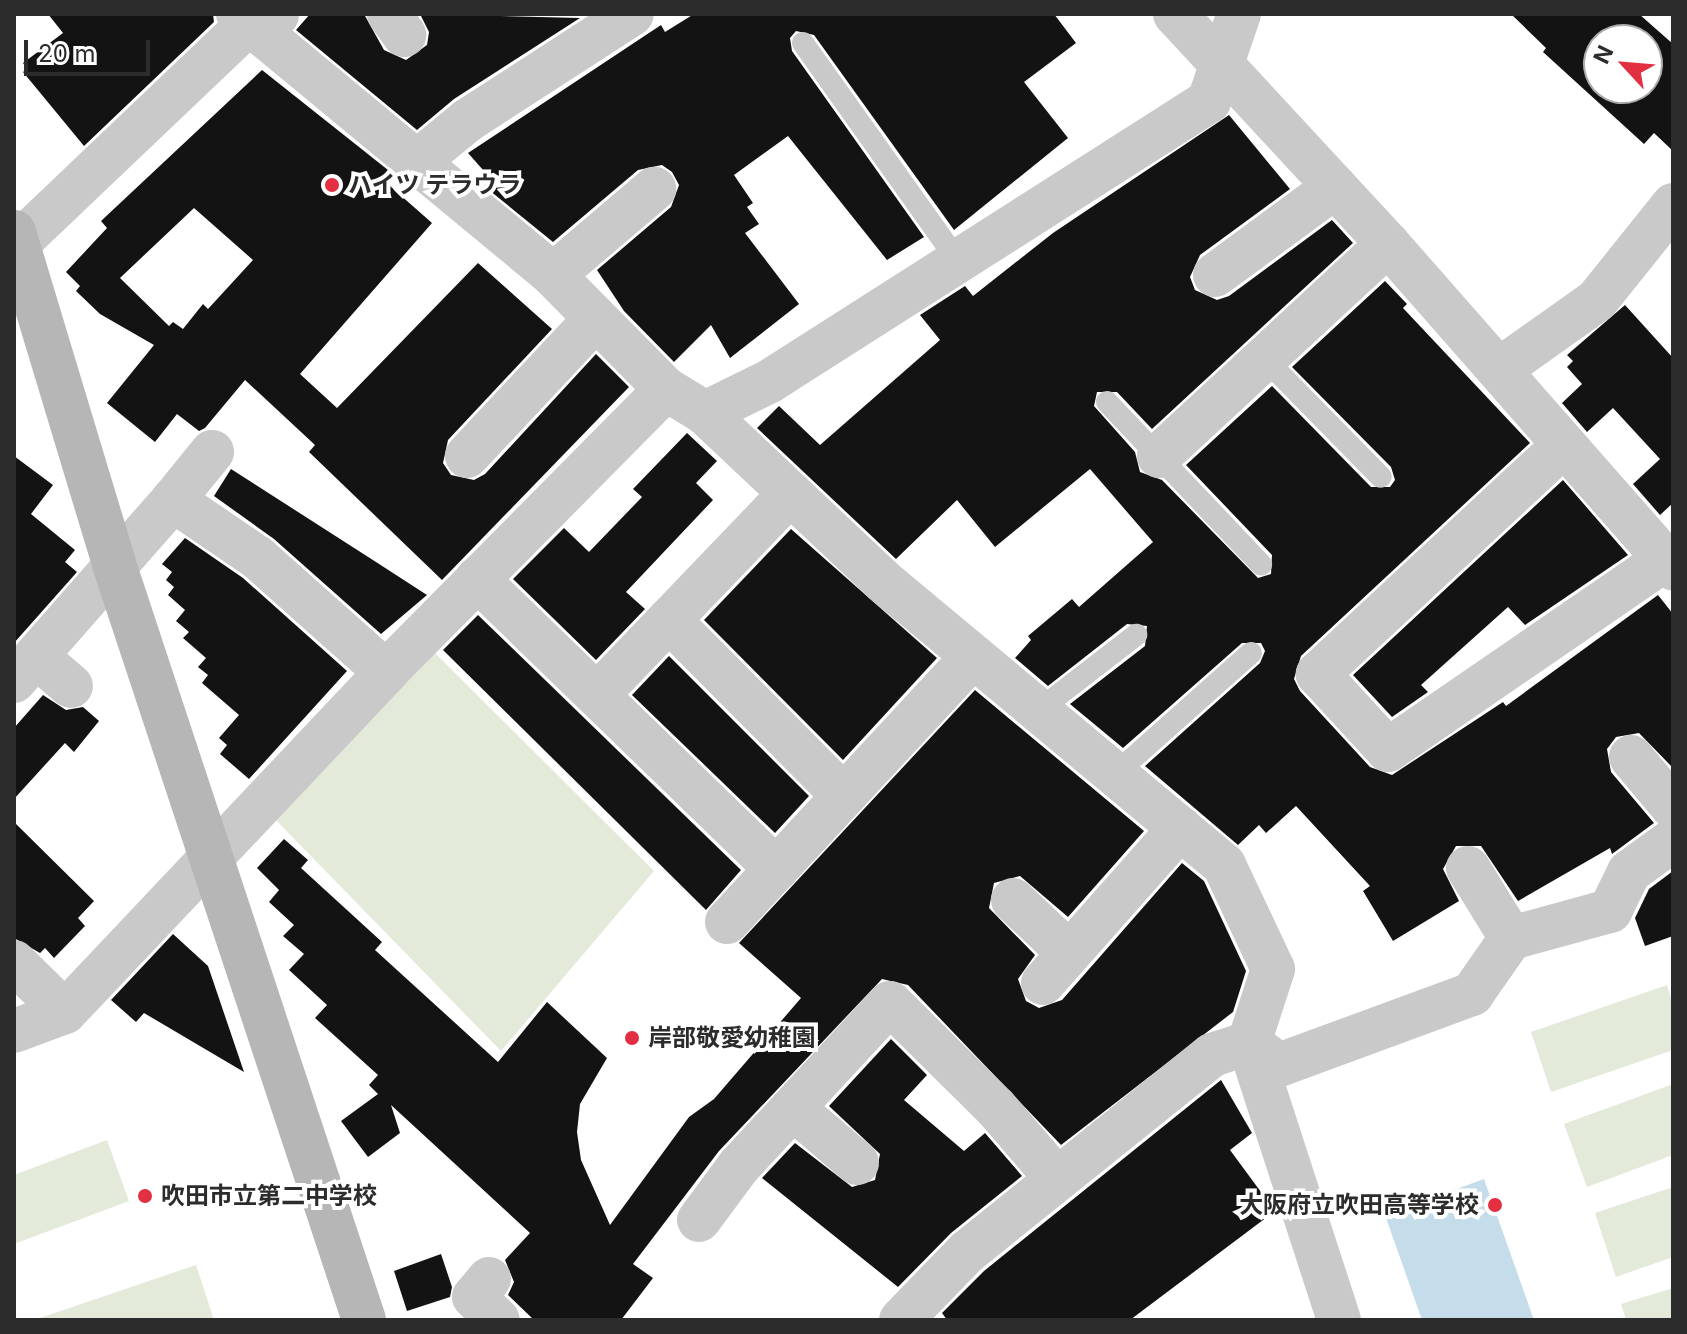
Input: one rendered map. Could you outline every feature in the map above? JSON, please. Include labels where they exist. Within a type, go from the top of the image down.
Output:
[{"type":"street","points":[[1175,14],[1388,244],[1669,563],[1388,750],[1318,674],[1563,446]]},
{"type":"street","points":[[705,413],[770,381],[956,258],[1209,101],[1239,14]]},
{"type":"street","points":[[364,1320],[114,564],[15,241],[256,17],[418,161],[553,275],[666,389],[705,413],[790,494],[973,656],[1224,865],[1273,969],[1249,1043],[1339,1320]]},
{"type":"street","points":[[418,161],[468,120],[614,19]]},
{"type":"street","points":[[1215,275],[1335,187]]},
{"type":"street","points":[[553,275],[654,189]]},
{"type":"street","points":[[1500,369],[1597,300],[1673,205]]},
{"type":"street","points":[[1159,456],[1388,244]]},
{"type":"street","points":[[467,456],[595,319]]},
{"type":"street","points":[[14,1031],[65,1012],[386,672],[666,389]]},
{"type":"street","points":[[71,686],[25,668],[212,452]]},
{"type":"street","points":[[597,695],[790,494]]},
{"type":"street","points":[[173,500],[258,558],[386,672]]},
{"type":"street","points":[[477,579],[776,869]]},
{"type":"street","points":[[669,620],[844,796]]},
{"type":"street","points":[[727,922],[973,656]]},
{"type":"street","points":[[1631,757],[1673,807]]},
{"type":"street","points":[[1013,900],[1056,968],[1180,828]]},
{"type":"street","points":[[1249,1043],[1279,1065],[1472,994],[1511,938],[1610,911],[1629,872],[1673,840]]},
{"type":"street","points":[[1468,868],[1511,938]]},
{"type":"street","points":[[14,962],[65,1012]]},
{"type":"street","points":[[699,1220],[739,1166],[890,1003],[996,1108],[1057,1179]]},
{"type":"street","points":[[903,1319],[967,1252],[1212,1055],[1249,1043]]},
{"type":"street","points":[[794,1109],[857,1163]]},
{"type":"lane","points":[[803,43],[956,258]]},
{"type":"lane","points":[[1265,359],[1381,477]]},
{"type":"lane","points":[[1107,402],[1261,564]]},
{"type":"lane","points":[[1039,710],[1136,635]]},
{"type":"lane","points":[[1115,774],[1251,653]]},
{"type":"green space","points":[[429,647],[654,871],[501,1051],[269,813]]},
{"type":"green space","points":[[1667,985],[1673,1004],[1673,1050],[1551,1092],[1531,1032]]},
{"type":"green space","points":[[1673,1084],[1673,1155],[1587,1187],[1564,1124]]},
{"type":"green space","points":[[107,1140],[129,1201],[14,1244],[14,1175]]},
{"type":"green space","points":[[1673,1187],[1673,1257],[1616,1277],[1595,1213]]},
{"type":"green space","points":[[196,1265],[214,1320],[34,1320]]},
{"type":"green space","points":[[1673,1288],[1673,1320],[1626,1320],[1621,1304]]},
{"type":"water","points":[[1484,1179],[1534,1320],[1422,1320],[1385,1215]]},
{"type":"building","points":[[48,14],[213,14],[214,22],[84,146],[23,72],[27,69],[23,63],[63,33]]},
{"type":"building","points":[[310,14],[364,14],[384,50],[406,60],[427,45],[429,32],[420,14],[580,18],[454,99],[417,130],[296,30]]},
{"type":"building","points":[[694,14],[1054,14],[1076,43],[1024,82],[1068,138],[954,230],[814,35],[796,31],[790,38],[792,51],[924,237],[887,260],[788,136],[734,175],[753,203],[747,207],[759,224],[745,233],[799,304],[730,358],[711,325],[674,362],[624,311],[597,270],[671,207],[679,185],[672,172],[662,165],[638,170],[553,242],[484,186],[491,179],[468,153],[661,25],[665,32]]},
{"type":"building","points":[[1511,14],[1639,14],[1650,24],[1583,24],[1583,88],[1543,52],[1546,48]]},
{"type":"building","points":[[1663,35],[1673,44],[1673,151],[1654,133],[1644,144],[1600,104],[1663,104]]},
{"type":"building","points":[[262,70],[388,170],[381,178],[432,223],[300,374],[337,408],[478,263],[552,329],[448,440],[443,463],[451,475],[474,480],[485,474],[596,354],[629,387],[442,580],[309,452],[315,445],[245,380],[205,428],[199,431],[177,414],[155,442],[107,403],[154,345],[100,314],[76,291],[80,286],[66,272],[107,228],[101,221]],"holes":[[[194,208],[253,260],[208,309],[203,304],[183,329],[173,322],[169,326],[120,278]]]},
{"type":"building","points":[[1229,115],[1290,189],[1200,255],[1190,277],[1195,290],[1217,300],[1229,296],[1332,220],[1353,243],[1152,429],[1117,392],[1097,392],[1094,406],[1135,452],[1140,472],[1162,480],[1258,578],[1271,574],[1272,555],[1186,465],[1272,386],[1371,487],[1390,487],[1395,480],[1391,467],[1292,367],[1385,281],[1407,304],[1403,308],[1530,443],[1301,656],[1294,679],[1300,691],[1370,767],[1392,775],[1503,702],[1506,706],[1658,595],[1673,614],[1673,768],[1639,733],[1616,737],[1607,749],[1611,772],[1654,823],[1612,854],[1610,848],[1518,901],[1481,846],[1456,846],[1443,869],[1459,901],[1393,941],[1363,891],[1370,886],[1296,806],[1266,833],[1259,825],[1238,845],[1145,766],[1260,663],[1265,651],[1261,643],[1242,643],[1123,748],[1070,704],[1145,646],[1147,626],[1127,624],[1048,686],[1015,658],[1031,640],[1028,636],[1072,599],[1079,607],[1153,542],[1090,469],[995,547],[957,500],[896,559],[757,428],[779,406],[820,445],[940,340],[920,315],[965,286],[973,296],[1053,233]]},
{"type":"building","points":[[1625,305],[1673,358],[1673,503],[1660,515],[1633,484],[1660,459],[1613,408],[1587,432],[1562,403],[1582,384],[1567,367],[1573,361],[1567,355]]},
{"type":"building","points":[[687,433],[717,461],[696,483],[713,500],[626,592],[645,609],[596,660],[513,579],[564,528],[589,552],[642,497],[633,489]]},
{"type":"building","points":[[14,456],[53,485],[31,514],[75,550],[65,562],[77,572],[14,643]]},
{"type":"building","points":[[231,469],[427,595],[381,634],[274,539],[214,496]]},
{"type":"building","points":[[1563,480],[1628,555],[1525,625],[1508,607],[1421,685],[1428,692],[1392,717],[1353,675]]},
{"type":"building","points":[[791,529],[937,658],[843,760],[704,620]]},
{"type":"building","points":[[185,538],[243,578],[347,671],[249,779],[220,754],[227,745],[219,738],[239,715],[202,683],[208,675],[198,667],[206,658],[183,638],[189,632],[176,621],[185,610],[168,595],[174,587],[166,580],[172,572],[162,564]]},
{"type":"building","points":[[478,615],[741,870],[706,910],[443,650]]},
{"type":"building","points":[[669,656],[809,796],[775,833],[632,695]]},
{"type":"building","points":[[975,690],[1144,831],[1068,917],[1020,876],[994,883],[989,908],[1035,955],[1018,979],[1026,1001],[1039,1008],[1062,1000],[1182,863],[1204,881],[1246,971],[1233,1012],[1061,1145],[908,985],[882,979],[719,1151],[633,1264],[653,1278],[621,1320],[534,1320],[508,1295],[514,1282],[505,1260],[530,1233],[391,1105],[400,1133],[368,1157],[341,1121],[378,1094],[369,1085],[378,1075],[315,1018],[327,1005],[289,970],[304,954],[283,936],[294,925],[269,902],[279,890],[257,868],[284,839],[308,860],[301,868],[382,942],[375,950],[498,1062],[547,1002],[607,1058],[580,1104],[577,1132],[581,1160],[610,1225],[689,1117],[714,1099],[801,998],[739,943]]},
{"type":"building","points":[[43,695],[66,710],[83,707],[99,721],[74,752],[65,743],[14,799],[14,728]]},
{"type":"building","points":[[14,822],[94,901],[78,918],[85,926],[54,958],[45,948],[40,953],[14,938]]},
{"type":"building","points":[[1673,871],[1673,936],[1645,946],[1635,918],[1649,889]]},
{"type":"building","points":[[173,934],[208,966],[244,1072],[144,1013],[136,1022],[111,1000]]},
{"type":"building","points":[[891,1039],[927,1075],[904,1100],[964,1151],[985,1133],[1022,1176],[951,1233],[898,1287],[762,1178],[795,1143],[852,1187],[875,1180],[880,1154],[829,1106]]},
{"type":"building","points":[[1221,1080],[1252,1133],[1230,1150],[1275,1211],[1130,1320],[947,1320],[942,1313],[984,1271]]},
{"type":"building","points":[[441,1254],[452,1287],[450,1297],[407,1311],[394,1271]]},
{"type":"place","name":"ハイツ テラウラ","points":[[332,185]]},
{"type":"place","name":"岸部敬愛幼稚園","points":[[632,1038]]},
{"type":"place","name":"吹田市立第二中学校","points":[[145,1196]]},
{"type":"place","name":"大阪府立吹田高等学校","points":[[1495,1205]]}]
